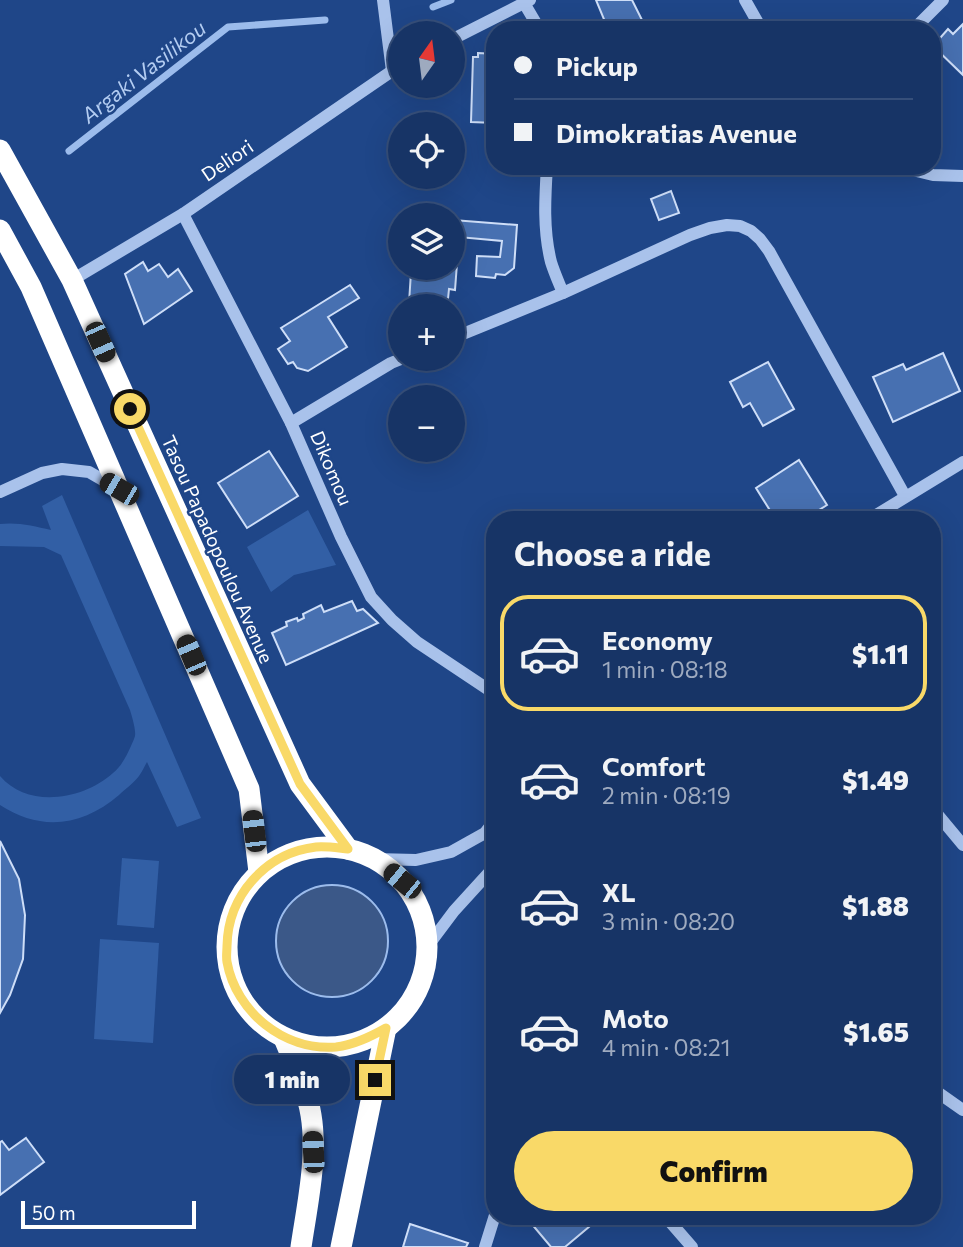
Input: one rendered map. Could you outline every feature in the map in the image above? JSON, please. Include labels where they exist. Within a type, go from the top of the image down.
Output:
[{"type":"highway","name":"Tasou Papadopoulou Avenue","points":[[0,150],[72,280],[300,784],[348,849]]},
{"type":"highway","points":[[0,230],[31,287],[249,789],[259,872]]},
{"type":"highway","points":[[316,847],[348,849],[375,859],[402,881],[421,912],[427,947],[423,977],[402,1014],[386,1028],[362,1041],[336,1047],[309,1045],[284,1038],[257,1019],[237,993],[227,961],[228,929],[239,898],[259,872],[286,855],[296,852],[316,847]]},
{"type":"highway","points":[[341,1247],[386,1028]]},
{"type":"highway","points":[[284,1038],[302,1082],[311,1116],[313,1152],[300,1247]]},
{"type":"street","points":[[383,0],[388,26]]},
{"type":"street","points":[[745,0],[757,21]]},
{"type":"street","points":[[922,21],[943,0]]},
{"type":"street","points":[[488,21],[527,1],[536,21]]},
{"type":"street","points":[[466,32],[486,22]]},
{"type":"street","name":"Deliori","points":[[72,280],[183,214],[388,73]]},
{"type":"street","points":[[547,175],[547,239],[563,293]]},
{"type":"street","points":[[933,175],[963,176]]},
{"type":"street","name":"Dikomou","points":[[183,214],[291,423],[341,537],[372,597],[392,620],[417,642],[486,688]]},
{"type":"street","points":[[465,333],[700,232],[727,225],[740,226],[751,231],[769,251],[905,496]]},
{"type":"street","points":[[291,423],[388,365]]},
{"type":"street","points":[[882,511],[963,462]]},
{"type":"street","points":[[0,492],[42,473],[62,469],[89,472],[119,489]]},
{"type":"street","points":[[941,819],[963,845]]},
{"type":"street","points":[[375,859],[416,860],[451,852],[486,832]]},
{"type":"street","points":[[427,947],[454,911],[486,876]]},
{"type":"street","points":[[941,1094],[963,1110]]},
{"type":"street","points":[[485,1247],[492,1225]]},
{"type":"street","points":[[673,1225],[692,1247]]},
{"type":"shaded area","points":[[62,495],[201,818],[177,827],[147,762],[137,779],[119,795],[76,819],[46,822],[15,814],[0,805],[0,776],[25,793],[40,797],[71,795],[87,790],[116,770],[126,757],[135,736],[130,710],[61,555],[44,547],[0,546],[0,524],[20,524],[51,530],[42,506]]},
{"type":"shaded area","points":[[308,510],[336,565],[294,575],[271,592],[247,547]]},
{"type":"shaded area","points":[[122,858],[159,861],[154,928],[117,925]]},
{"type":"shaded area","points":[[332,885],[353,889],[372,901],[384,920],[388,941],[384,962],[372,981],[353,993],[332,997],[311,993],[292,981],[280,962],[276,941],[280,920],[292,901],[311,889]]},
{"type":"shaded area","points":[[100,939],[159,943],[153,1043],[94,1039]]},
{"type":"building","points":[[596,0],[632,0],[642,21],[605,21]]},
{"type":"building","points":[[963,24],[963,75],[941,54],[941,37],[948,29],[953,34]]},
{"type":"building","points":[[478,53],[486,53],[486,123],[471,122],[473,57],[478,57]]},
{"type":"building","points":[[671,191],[679,213],[659,220],[651,199]]},
{"type":"building","points":[[465,221],[517,225],[514,268],[505,275],[496,274],[495,278],[476,276],[477,256],[500,257],[502,241],[465,238]]},
{"type":"building","points":[[143,262],[148,271],[159,264],[168,277],[178,269],[192,291],[144,324],[125,274]]},
{"type":"building","points":[[410,280],[456,280],[455,290],[449,289],[448,294],[410,294]]},
{"type":"building","points":[[350,285],[359,298],[328,317],[347,347],[308,371],[297,368],[293,362],[288,364],[278,349],[290,341],[281,328]]},
{"type":"building","points":[[943,353],[960,391],[893,422],[873,377],[903,364],[906,370]]},
{"type":"building","points":[[768,362],[794,409],[763,426],[750,403],[743,407],[730,382]]},
{"type":"building","points":[[269,451],[298,496],[247,528],[218,483]]},
{"type":"building","points":[[799,460],[827,505],[817,511],[770,511],[756,488]]},
{"type":"building","points":[[352,601],[357,611],[363,609],[378,623],[286,665],[272,633],[287,626],[286,622],[304,618],[303,614],[321,605],[324,612]]},
{"type":"building","points":[[0,841],[19,879],[25,915],[23,959],[10,995],[0,1013]]},
{"type":"building","points":[[26,1138],[44,1162],[0,1195],[0,1142],[9,1150]]},
{"type":"building","points":[[410,1224],[468,1243],[466,1247],[403,1247]]},
{"type":"building","points":[[533,1225],[591,1225],[565,1247],[551,1247]]},
{"type":"waterway","name":"Argaki Vasilikou","points":[[433,7],[451,0]]},
{"type":"waterway","name":"Argaki Vasilikou","points":[[69,151],[228,27],[325,20]]},
{"type":"route","points":[[130,409],[300,784],[348,849],[316,847],[286,855],[259,872],[239,898],[228,929],[227,961],[237,993],[257,1019],[284,1038],[309,1045],[336,1047],[362,1041],[386,1028],[375,1080]]}]
